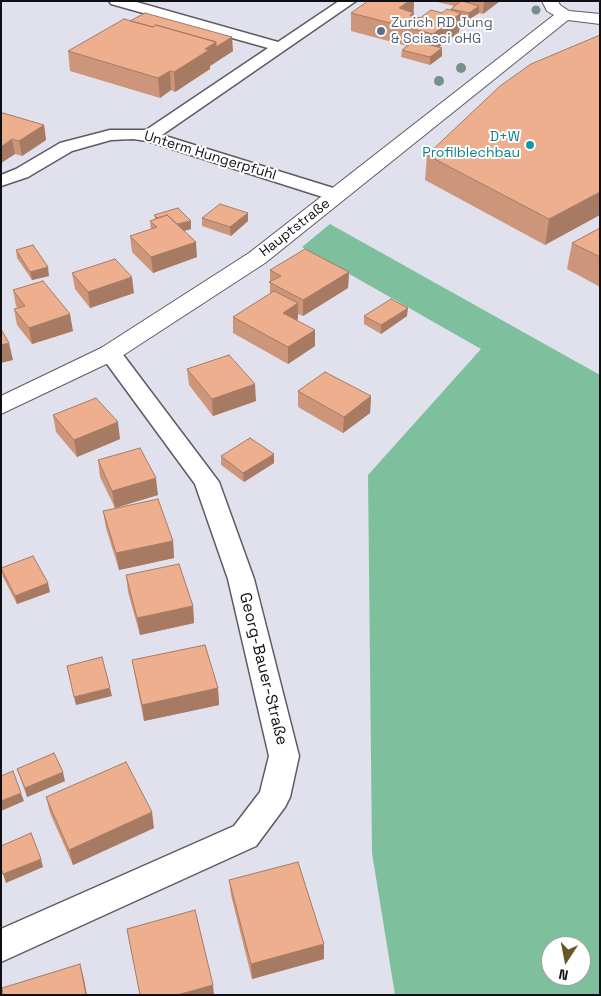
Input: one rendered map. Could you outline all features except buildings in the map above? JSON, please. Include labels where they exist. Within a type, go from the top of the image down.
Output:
[{"type":"street","points":[[116,1],[280,47]]},
{"type":"street","points":[[148,136],[349,1]]},
{"type":"street","name":"Hauptstraße","points":[[1,406],[110,353],[174,314],[257,258],[336,195],[558,8],[600,18]]},
{"type":"street","name":"Unterm Hungerpfuhl","points":[[1,181],[22,173],[66,147],[110,134],[148,136],[336,195]]},
{"type":"street","name":"Georg-Bauer-Straße","points":[[1,946],[245,836],[274,797],[284,756],[241,579],[207,482],[110,353]]},
{"type":"green space","points":[[330,224],[600,375],[600,995],[395,995],[372,853],[368,475],[481,349],[302,247]]},
{"type":"place","name":"Zurich RD Jung & Sciasci oHG","points":[[381,31]]},
{"type":"place","name":"D+W Profilblechbau","points":[[530,145]]}]
